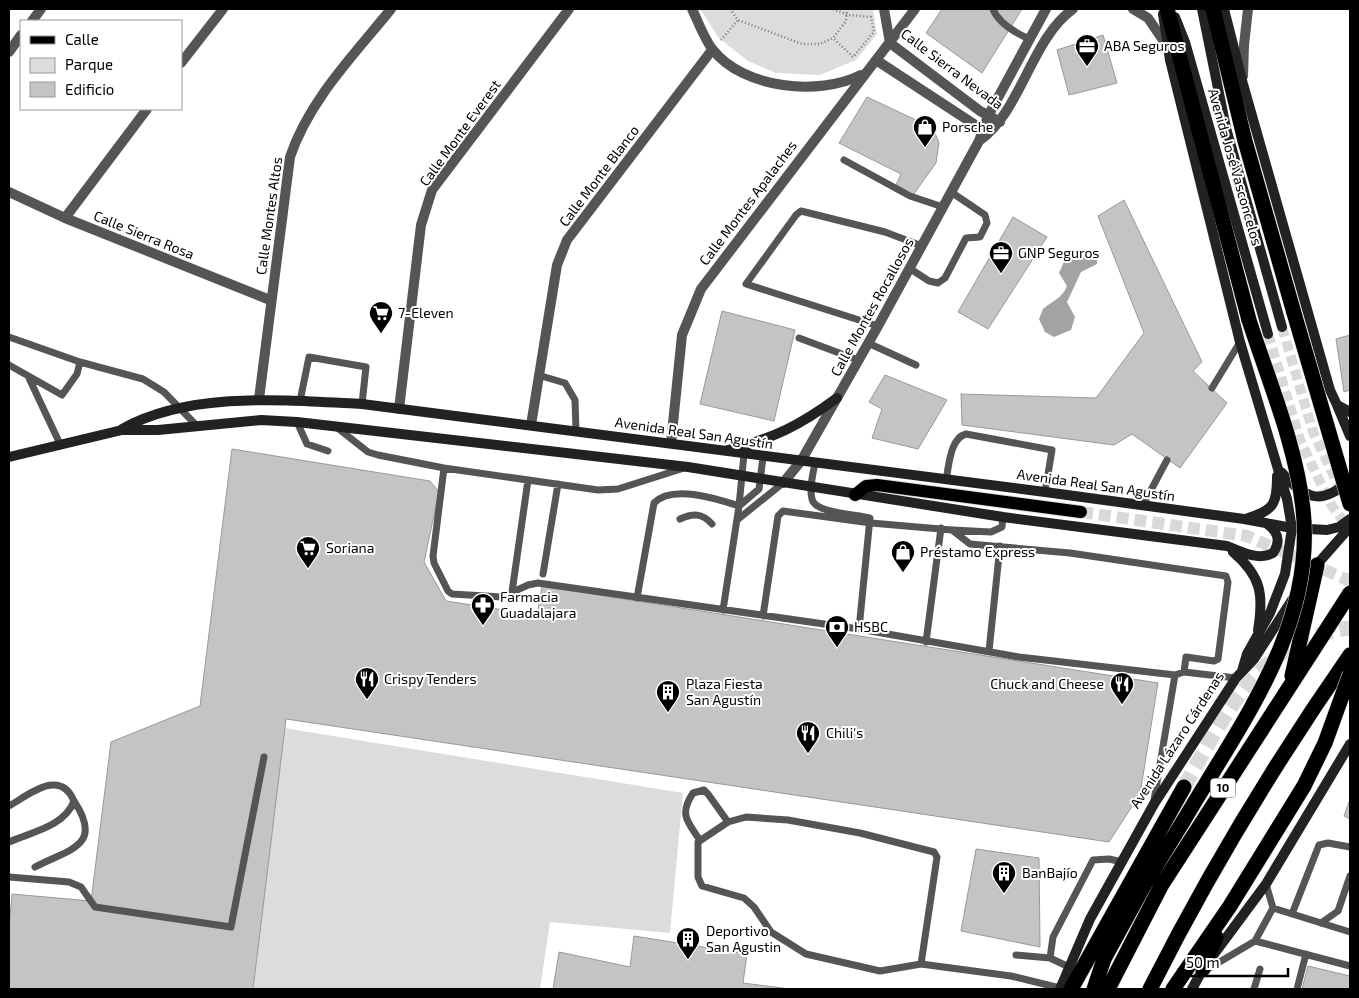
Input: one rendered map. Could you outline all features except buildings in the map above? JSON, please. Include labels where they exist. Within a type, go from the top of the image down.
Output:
[{"type":"highway","points":[[1094,989],[1094,982],[1107,952],[1146,882],[1273,668],[1289,630],[1304,563],[1303,516],[1297,474],[1249,320],[1167,9]]},
{"type":"highway","points":[[1213,9],[1245,141],[1350,504]]},
{"type":"highway","points":[[1289,686],[1316,565]]},
{"type":"highway","name":"10","points":[[1108,989],[1161,886],[1350,593]]},
{"type":"highway","name":"10","points":[[1150,989],[1188,913],[1324,693],[1350,655]]},
{"type":"highway","points":[[1173,989],[1230,906],[1304,786],[1325,743],[1350,674]]},
{"type":"highway","points":[[1324,693],[1350,679]]},
{"type":"highway","points":[[1064,989],[1184,787]]},
{"type":"highway","points":[[1202,971],[1230,906]]},
{"type":"main road","points":[[1162,9],[1167,46],[1240,342],[1287,499],[1292,528],[1285,574],[1270,613],[1247,654],[1239,674]]},
{"type":"main road","name":"Avenida José Vasconcelos","points":[[1172,9],[1185,42],[1268,334]]},
{"type":"main road","name":"Avenida José Vasconcelos","points":[[1202,9],[1226,128],[1282,327]]},
{"type":"main road","points":[[1224,9],[1243,84],[1330,390],[1350,436]]},
{"type":"main road","points":[[724,451],[768,439],[793,428],[837,398]]},
{"type":"main road","name":"Avenida Real San Agustín","points":[[122,430],[142,418],[181,408],[259,399],[362,404],[1045,492],[1244,519],[1292,528],[1327,530],[1338,527],[1350,519]]},
{"type":"main road","points":[[1337,406],[1350,412]]},
{"type":"main road","name":"Avenida Real San Agustín","points":[[9,457],[122,430],[145,431],[262,420],[333,425],[688,467],[1003,517],[1227,546],[1249,555],[1262,556],[1271,554],[1277,546],[1278,537],[1273,528],[1266,523]]},
{"type":"main road","points":[[1277,468],[1299,492],[1309,495],[1325,496],[1335,492],[1350,478]]},
{"type":"main road","points":[[1244,519],[1262,513],[1273,505],[1277,492],[1277,468]]},
{"type":"main road","points":[[855,495],[866,486],[877,485],[1081,512]]},
{"type":"main road","name":"Avenida Lázaro Cárdenas","points":[[1064,989],[1070,967],[1090,919],[1154,804],[1239,674],[1254,659],[1316,565],[1350,527]]},
{"type":"main road","points":[[1227,546],[1244,561],[1256,578],[1262,604],[1257,638]]},
{"type":"main road","points":[[1192,989],[1202,971],[1266,884],[1350,744]]},
{"type":"street","points":[[33,20],[41,9]]},
{"type":"street","points":[[182,62],[223,9]]},
{"type":"street","name":"Calle Montes Altos","points":[[259,399],[270,300],[290,157],[294,144],[314,105],[391,9]]},
{"type":"street","name":"Calle Monte Everest","points":[[399,409],[421,226],[432,190],[569,9]]},
{"type":"street","points":[[692,9],[712,50],[738,70],[751,77],[773,82],[816,87],[846,82],[864,74]]},
{"type":"street","name":"Calle Sierra Nevada","points":[[884,9],[890,43],[988,116],[1000,122]]},
{"type":"street","name":"Calle Montes Apalaches","points":[[671,443],[682,335],[701,289],[915,9]]},
{"type":"street","points":[[876,60],[985,132],[988,116],[1046,9]]},
{"type":"street","name":"Calle Montes Rocallosos","points":[[783,483],[801,461],[837,398],[978,141],[985,132],[1000,122],[1047,40],[1061,20],[1073,9]]},
{"type":"street","points":[[1133,9],[1148,18],[1167,46]]},
{"type":"street","points":[[1243,84],[1244,45],[1248,9]]},
{"type":"street","points":[[9,52],[20,36]]},
{"type":"street","name":"Calle Monte Blanco","points":[[531,425],[557,266],[567,240],[712,50]]},
{"type":"street","points":[[65,218],[146,110]]},
{"type":"street","name":"Calle Sierra Rosa","points":[[9,192],[65,218],[270,300]]},
{"type":"lane","points":[[993,9],[996,16],[1017,34],[1029,39]]},
{"type":"lane","points":[[844,160],[910,196],[943,207]]},
{"type":"lane","points":[[909,268],[929,281],[938,283],[945,278],[966,238],[980,237],[987,223],[985,215],[951,192]]},
{"type":"lane","points":[[878,326],[746,284],[796,215],[801,211],[885,232],[922,246]]},
{"type":"lane","points":[[9,337],[80,362],[143,379],[164,392],[197,426]]},
{"type":"lane","points":[[799,338],[858,360]]},
{"type":"lane","points":[[1212,388],[1240,342]]},
{"type":"lane","points":[[868,343],[916,365]]},
{"type":"lane","points":[[300,401],[308,359],[310,357],[366,366],[362,404]]},
{"type":"lane","points":[[9,364],[62,395],[78,374],[80,362]]},
{"type":"lane","points":[[28,375],[60,444]]},
{"type":"lane","points":[[538,375],[565,383],[575,400],[576,431]]},
{"type":"lane","points":[[297,422],[307,444],[328,451]]},
{"type":"lane","points":[[333,425],[368,452],[444,468],[586,489],[618,489],[688,467]]},
{"type":"lane","points":[[946,480],[952,449],[961,436],[966,434],[1052,450],[1045,492]]},
{"type":"lane","points":[[723,610],[743,476],[744,454]]},
{"type":"lane","points":[[738,506],[759,489],[763,457]]},
{"type":"lane","points":[[1142,505],[1167,460]]},
{"type":"lane","points":[[814,463],[812,500],[818,507],[870,518],[859,629]]},
{"type":"lane","points":[[444,468],[433,556],[448,591],[452,594],[502,597],[535,583],[859,629],[988,652],[1175,675],[1184,672],[1239,674]]},
{"type":"lane","points":[[512,592],[528,480]]},
{"type":"lane","points":[[737,520],[783,483]]},
{"type":"lane","points":[[543,574],[558,484]]},
{"type":"lane","points":[[637,598],[654,503],[659,498],[666,494],[684,494],[717,499],[738,506]]},
{"type":"lane","points":[[763,616],[780,512],[788,510],[870,523],[952,530],[996,531],[1002,527],[1003,517]]},
{"type":"lane","points":[[680,519],[688,515],[700,515],[712,524]]},
{"type":"lane","points":[[926,642],[941,528]]},
{"type":"lane","points":[[952,530],[970,544],[1070,553],[1226,576],[1228,582],[1218,659],[1214,661],[1186,657],[1184,672]]},
{"type":"lane","points":[[988,652],[1000,546]]},
{"type":"lane","points":[[1154,804],[1175,675]]},
{"type":"lane","points":[[9,877],[69,882],[81,887],[95,906],[231,927],[264,757]]},
{"type":"lane","points":[[9,806],[45,786],[60,784],[70,790],[74,801],[83,815],[87,832],[81,844],[35,867]]},
{"type":"lane","points":[[699,839],[685,820],[686,808],[693,793],[704,790],[728,822]]},
{"type":"lane","points":[[9,842],[63,820],[70,811],[74,801]]},
{"type":"lane","points":[[920,964],[936,855],[934,852],[900,842],[788,820],[746,817],[728,822],[699,839],[697,844],[698,877],[702,886],[744,898],[754,907],[771,932],[806,954],[880,972],[920,964],[1011,976],[1064,989]]},
{"type":"lane","points":[[1292,914],[1319,846],[1328,843],[1350,847]]},
{"type":"lane","points":[[1050,958],[1053,936],[1093,860],[1109,859],[1122,862]]},
{"type":"lane","points":[[1321,923],[1338,911],[1350,876]]},
{"type":"lane","points":[[1202,971],[1255,941],[1273,908],[1266,884]]},
{"type":"lane","points":[[1273,908],[1350,932]]},
{"type":"lane","points":[[1255,941],[1350,966]]},
{"type":"lane","points":[[1297,989],[1306,954]]},
{"type":"lane","points":[[1016,955],[1038,955],[1070,967]]},
{"type":"lane","points":[[1255,989],[1260,969]]},
{"type":"path","points":[[730,9],[738,20],[802,44],[820,44],[833,38],[846,22],[847,9]]},
{"type":"path","points":[[833,9],[848,14],[870,17],[874,32],[853,57],[833,38]]},
{"type":"path","points":[[712,50],[738,20]]},
{"type":"green space","points":[[700,9],[873,9],[877,34],[856,60],[820,75],[776,73],[748,61],[719,38]]},
{"type":"green space","points":[[284,728],[683,793],[670,933],[550,922],[540,989],[253,989]]},
{"type":"shaded area","points":[[1086,252],[1097,254],[1097,264],[1081,272],[1067,302],[1075,317],[1071,330],[1054,337],[1045,332],[1039,319],[1043,309],[1060,297],[1067,286],[1059,273],[1066,257],[1075,260]]},
{"type":"tunnel","points":[[1282,327],[1313,432],[1340,489]]},
{"type":"tunnel","points":[[1268,334],[1300,440],[1330,503],[1348,528]]},
{"type":"tunnel","points":[[1081,512],[1247,536],[1350,581]]},
{"type":"tunnel","points":[[1184,787],[1231,708],[1248,685],[1268,665],[1290,648],[1318,636],[1350,628]]},
{"type":"place","name":"ABA Seguros","points":[[1087,67]]},
{"type":"place","name":"Porsche","points":[[925,148]]},
{"type":"place","name":"GNP Seguros","points":[[1001,274]]},
{"type":"place","name":"7-Eleven","points":[[381,334]]},
{"type":"place","name":"Soriana","points":[[308,569]]},
{"type":"place","name":"Préstamo Express","points":[[903,573]]},
{"type":"place","name":"Farmacia Guadalajara","points":[[483,626]]},
{"type":"place","name":"HSBC","points":[[837,648]]},
{"type":"place","name":"Crispy Tenders","points":[[367,700]]},
{"type":"place","name":"Chuck and Cheese","points":[[1122,705]]},
{"type":"place","name":"Plaza Fiesta San Agustín","points":[[668,713]]},
{"type":"place","name":"Chili's","points":[[808,754]]},
{"type":"place","name":"BanBajío","points":[[1004,894]]},
{"type":"place","name":"Deportivo San Agustin","points":[[688,960]]}]
